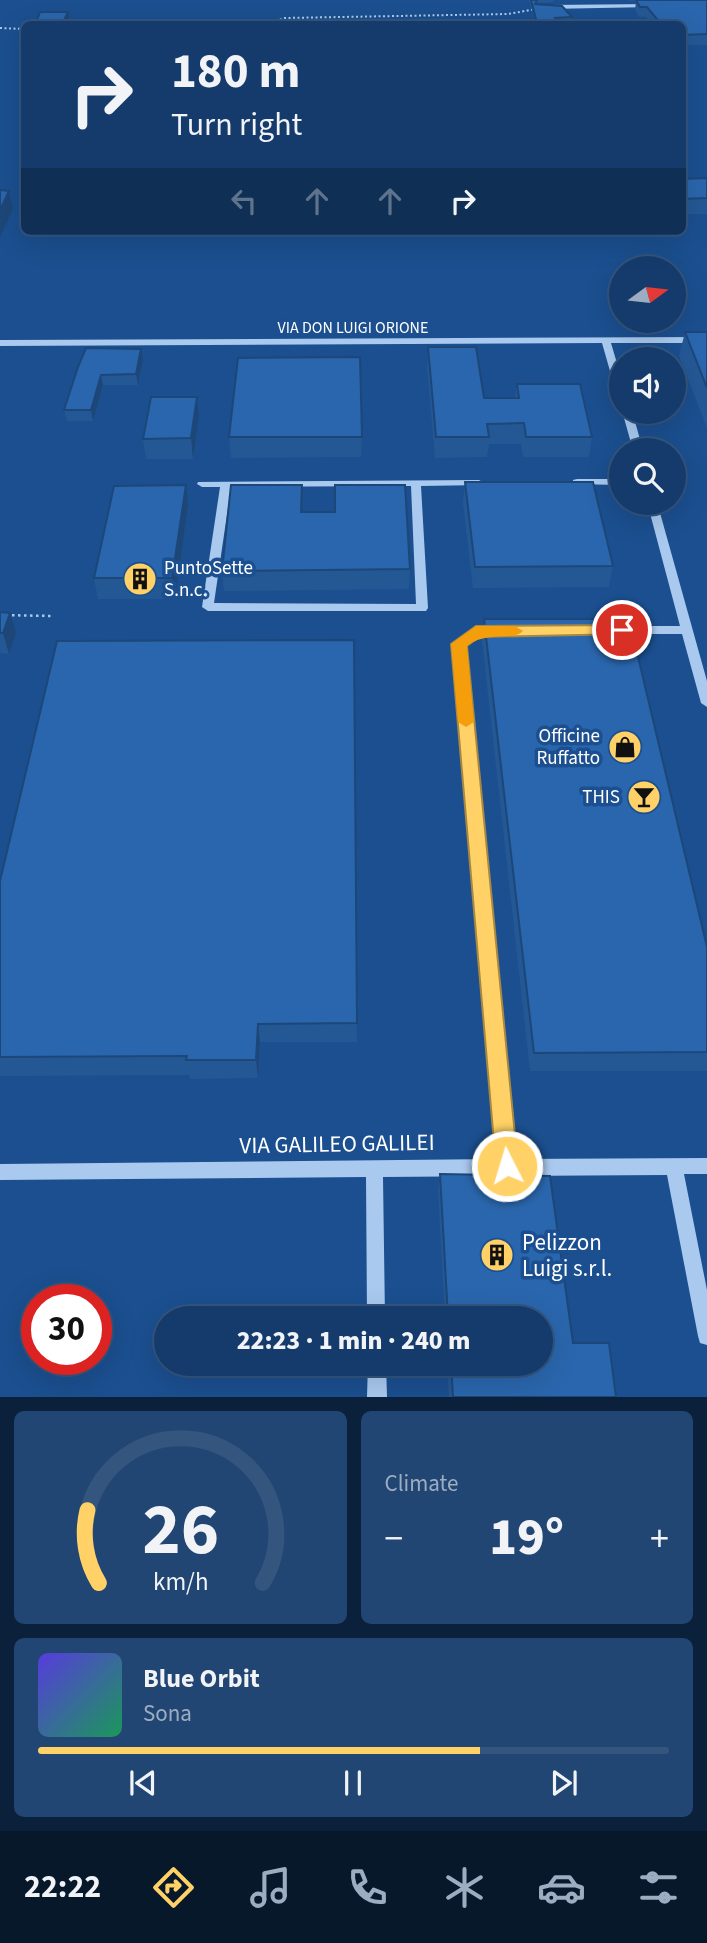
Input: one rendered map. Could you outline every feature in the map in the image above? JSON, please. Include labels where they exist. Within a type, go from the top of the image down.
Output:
[{"type":"street","points":[[539,8],[665,6]]},
{"type":"street","points":[[606,340],[609,350]]},
{"type":"street","name":"VIA DON LUIGI ORIONE","points":[[0,343],[707,340]]},
{"type":"street","points":[[571,482],[609,482]]},
{"type":"street","points":[[202,484],[492,483]]},
{"type":"street","points":[[226,484],[208,607],[422,608],[416,484]]},
{"type":"street","points":[[655,515],[707,703]]},
{"type":"street","points":[[596,630],[686,630]]},
{"type":"street","points":[[507,1166],[459,644],[476,631],[516,631]]},
{"type":"street","name":"VIA GALILEO GALILEI","points":[[0,1172],[707,1166]]},
{"type":"street","points":[[674,1167],[707,1336]]},
{"type":"street","points":[[374,1169],[376,1306]]},
{"type":"street","points":[[377,1376],[377,1397]]},
{"type":"path","points":[[276,21],[285,18],[508,14],[539,8]]},
{"type":"path","points":[[0,28],[21,29]]},
{"type":"path","points":[[0,615],[51,616]]},
{"type":"building","points":[[531,0],[537,0],[535,4],[562,6],[572,17],[555,18],[557,21],[536,21]]},
{"type":"building","points":[[636,0],[707,0],[707,34],[686,35],[686,21],[659,21],[647,7],[640,7]]},
{"type":"building","points":[[40,12],[68,12],[64,21],[37,21]]},
{"type":"building","points":[[707,178],[707,198],[686,199],[686,179]]},
{"type":"building","points":[[0,190],[9,191],[0,210]]},
{"type":"building","points":[[686,332],[707,332],[707,388],[685,333]]},
{"type":"building","points":[[428,347],[476,347],[484,398],[519,398],[517,384],[580,384],[592,437],[526,437],[524,423],[487,424],[489,437],[436,437]]},
{"type":"building","points":[[86,348],[141,349],[136,374],[101,375],[91,410],[64,410],[78,367]]},
{"type":"building","points":[[360,357],[362,437],[229,437],[238,358]]},
{"type":"building","points":[[151,397],[197,397],[191,438],[143,439]]},
{"type":"building","points":[[465,482],[593,482],[613,566],[475,567]]},
{"type":"building","points":[[186,485],[172,578],[94,578],[114,486]]},
{"type":"building","points":[[231,485],[302,485],[301,512],[335,512],[335,485],[405,485],[410,569],[222,571]]},
{"type":"building","points":[[0,612],[10,613],[3,633],[0,633]]},
{"type":"building","points":[[484,619],[629,619],[707,947],[707,1052],[534,1053]]},
{"type":"building","points":[[354,640],[357,1023],[258,1024],[256,1060],[186,1060],[187,1056],[0,1057],[0,881],[57,641]]},
{"type":"building","name":"Pelizzon Luigi s.r.l.","points":[[440,1174],[550,1176],[573,1343],[609,1343],[616,1397],[453,1397],[452,1376],[553,1376],[553,1306],[447,1306]]},
{"type":"slow traffic","points":[[466,722],[459,644],[476,631],[515,631]]},
{"type":"place","name":"PuntoSette S.n.c.","points":[[140,579]]},
{"type":"place","name":"Officine Ruffatto","points":[[625,747]]},
{"type":"place","name":"THIS","points":[[644,797]]},
{"type":"place","name":"Pelizzon Luigi s.r.l.","points":[[497,1255]]},
{"type":"route","points":[[507,1166],[459,644],[476,631],[622,630]]}]
